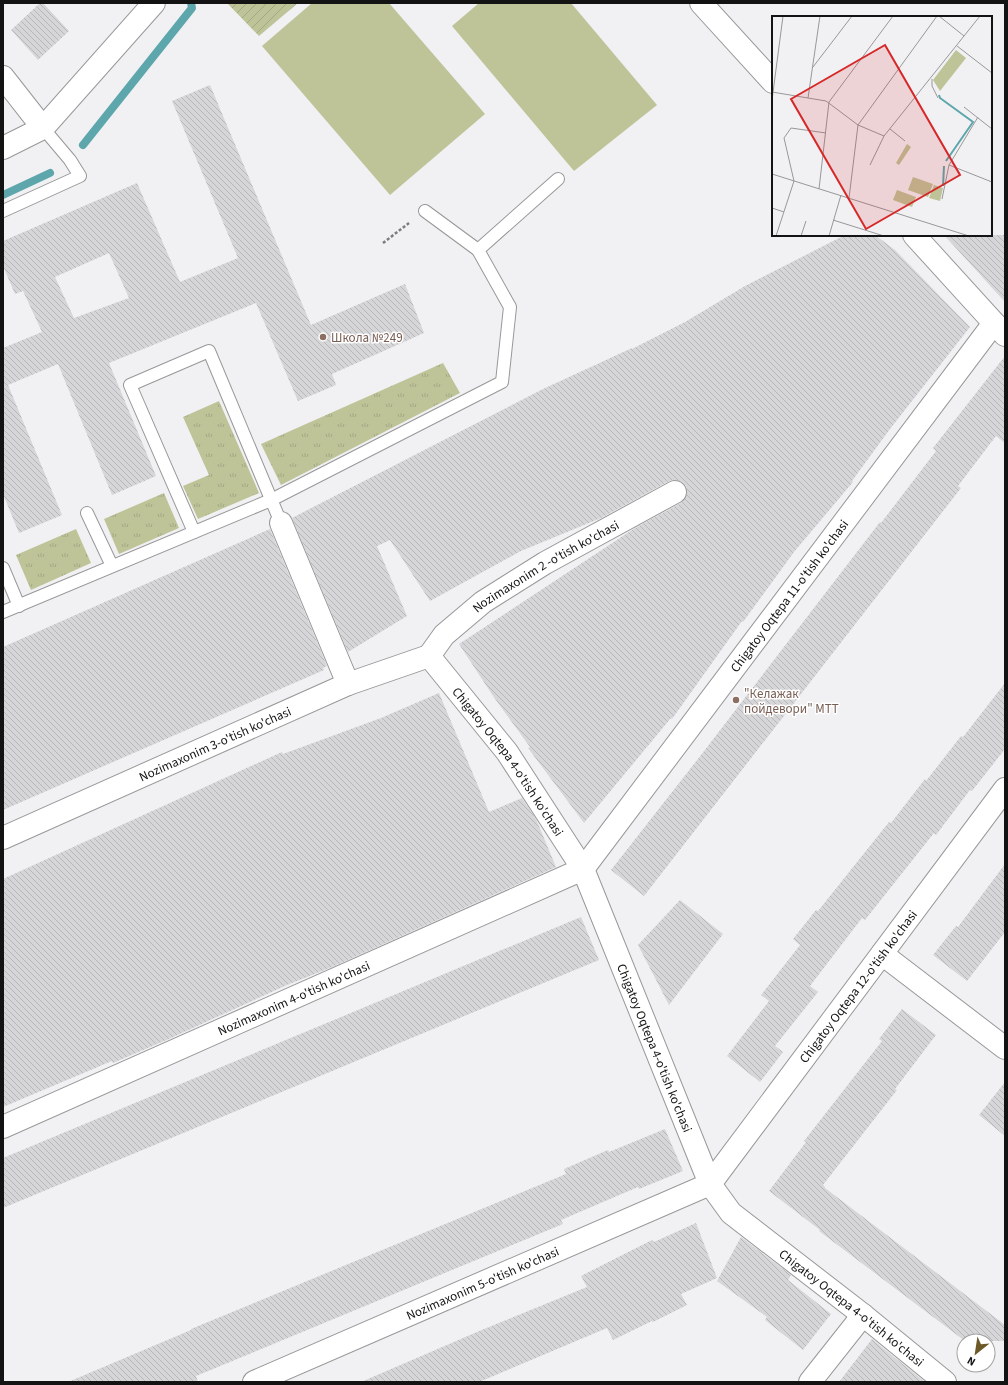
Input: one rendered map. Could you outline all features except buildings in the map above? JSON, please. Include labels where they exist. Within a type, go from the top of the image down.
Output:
[{"type":"street","points":[[3,148],[43,128],[154,3]]},
{"type":"street","points":[[701,3],[772,81]]},
{"type":"street","points":[[3,77],[43,128]]},
{"type":"street","points":[[915,236],[1000,329]]},
{"type":"street","name":"Chigatoy Oqtepa 11-o'tish ko'chasi","points":[[583,869],[1000,329]]},
{"type":"street","name":"Nozimaxonim 2 -o'tish ko'chasi","points":[[429,656],[444,635],[455,624],[483,602],[545,563],[675,492]]},
{"type":"street","points":[[281,523],[348,684]]},
{"type":"street","name":"Chigatoy Oqtepa 4-o'tish ko'chasi","points":[[429,656],[507,752],[583,869],[710,1184],[731,1213],[863,1315],[945,1382]]},
{"type":"street","name":"Nozimaxonim 3-o'tish ko'chasi","points":[[3,838],[348,684],[429,656]]},
{"type":"street","name":"Chigatoy Oqtepa 12-o'tish ko'chasi","points":[[710,1184],[1005,789]]},
{"type":"street","name":"Nozimaxonim 4-o'tish ko'chasi","points":[[3,1127],[583,869]]},
{"type":"street","points":[[882,954],[1005,1048]]},
{"type":"street","name":"Nozimaxonim 5-o'tish ko'chasi","points":[[254,1382],[710,1184]]},
{"type":"street","points":[[810,1382],[863,1315]]},
{"type":"lane","points":[[3,212],[80,176],[70,160],[43,128]]},
{"type":"lane","points":[[478,250],[558,179]]},
{"type":"lane","points":[[3,612],[271,500],[502,382],[510,307],[478,250],[425,211]]},
{"type":"lane","points":[[194,532],[130,385],[209,351],[281,523]]},
{"type":"lane","points":[[87,513],[112,566]]},
{"type":"lane","points":[[3,568],[19,606]]},
{"type":"path","points":[[383,243],[425,211]]},
{"type":"green space","points":[[227,3],[298,3],[259,36]]},
{"type":"green space","points":[[312,3],[389,3],[485,114],[390,195],[262,46]]},
{"type":"green space","points":[[479,3],[571,3],[657,105],[574,171],[452,26]]},
{"type":"green space","points":[[443,363],[460,393],[281,485],[261,444]]},
{"type":"green space","points":[[219,401],[259,493],[198,519],[183,486],[209,475],[183,417]]},
{"type":"green space","points":[[164,493],[179,528],[119,554],[104,519]]},
{"type":"green space","points":[[76,529],[91,563],[31,590],[16,555]]},
{"type":"waterway","points":[[83,145],[192,8],[191,3]]},
{"type":"waterway","points":[[3,195],[50,173]]},
{"type":"place","name":"Школа №249","points":[[323,337]]},
{"type":"place","name":"\"Келажак пойдевори\" МТТ","points":[[736,700]]}]
